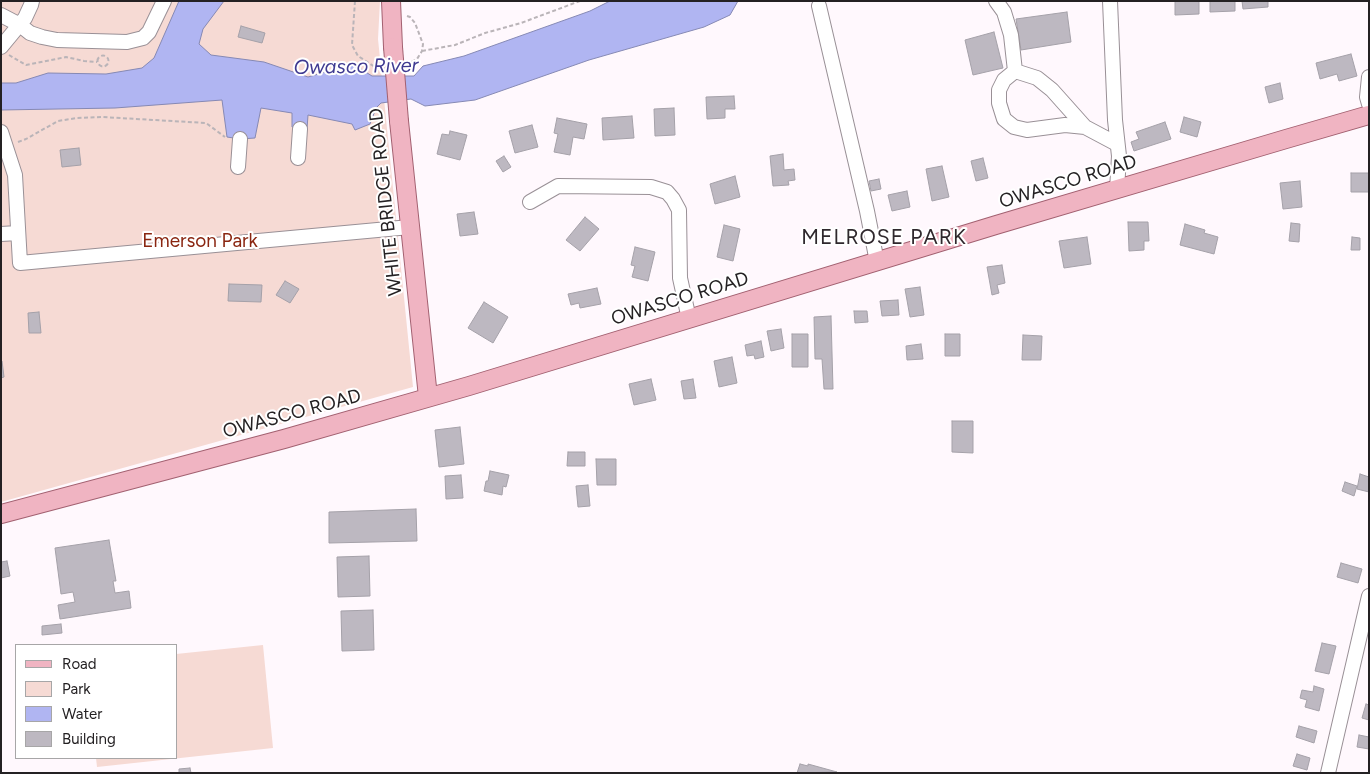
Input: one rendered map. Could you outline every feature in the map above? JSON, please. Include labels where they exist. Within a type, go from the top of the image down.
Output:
[{"type":"main road","name":"WHITE BRIDGE ROAD","points":[[391,1],[399,121],[428,398]]},
{"type":"main road","name":"OWASCO ROAD","points":[[1,514],[284,439],[428,398],[1286,138],[1369,115]]},
{"type":"street","points":[[3,49],[25,18],[32,1]]},
{"type":"street","points":[[1,15],[20,25],[30,33],[42,37],[57,40],[127,42],[143,38],[149,32],[164,1]]},
{"type":"street","points":[[996,1],[1004,12],[1011,35],[1014,71]]},
{"type":"street","points":[[1110,1],[1119,156],[1117,190]]},
{"type":"street","points":[[819,6],[867,211],[877,262]]},
{"type":"street","points":[[1014,71],[1037,78],[1052,90],[1085,127],[1117,144]]},
{"type":"street","points":[[1014,71],[1004,80],[999,90],[999,103],[1004,119],[1014,127],[1027,130],[1065,125],[1085,127]]},
{"type":"street","points":[[1369,77],[1367,97],[1369,104]]},
{"type":"street","points":[[298,158],[300,129]]},
{"type":"street","points":[[1,132],[15,175],[20,264],[410,227]]},
{"type":"street","points":[[238,167],[240,139]]},
{"type":"street","points":[[530,202],[558,186],[651,187],[667,192],[674,199],[679,210],[680,278],[689,319]]},
{"type":"street","points":[[1,234],[18,233]]},
{"type":"street","points":[[1328,773],[1369,596]]},
{"type":"path","points":[[422,50],[456,45],[485,33],[522,23],[580,1]]},
{"type":"path","points":[[3,49],[26,66],[66,57],[98,62],[99,65],[104,66],[107,65],[108,60],[105,56],[101,56],[98,58],[98,62]]},
{"type":"path","points":[[6,146],[26,139],[58,121],[94,117],[206,123],[225,137]]},
{"type":"green space","name":"Emerson Park","points":[[1,1],[380,1],[378,39],[413,387],[1,502]]},
{"type":"green space","points":[[263,645],[273,748],[178,758],[178,654]]},
{"type":"green space","points":[[96,759],[171,759],[97,767]]},
{"type":"water","name":"Owasco River","points":[[179,1],[224,1],[203,29],[199,44],[211,55],[264,62],[308,77],[353,64],[372,76],[414,76],[423,66],[464,56],[590,11],[610,1],[738,1],[730,15],[704,27],[589,60],[475,100],[425,106],[411,99],[381,103],[376,108],[370,124],[355,130],[352,124],[308,115],[307,129],[300,129],[292,127],[292,113],[261,108],[255,138],[240,139],[227,137],[222,100],[115,108],[1,110],[1,83],[16,83],[48,73],[106,74],[142,68],[154,58]]},
{"type":"building","points":[[1175,1],[1199,1],[1199,14],[1175,15]]},
{"type":"building","points":[[1210,1],[1235,1],[1235,11],[1210,12]]},
{"type":"building","points":[[1242,1],[1268,1],[1268,7],[1243,9]]},
{"type":"building","points":[[1067,12],[1071,42],[1021,50],[1016,19]]},
{"type":"building","points":[[241,26],[265,33],[262,43],[238,37]]},
{"type":"building","points":[[994,32],[1003,68],[973,75],[965,40]]},
{"type":"building","points":[[1351,54],[1357,76],[1339,81],[1337,74],[1320,79],[1316,63]]},
{"type":"building","points":[[1280,83],[1283,99],[1269,103],[1265,87]]},
{"type":"building","points":[[734,96],[735,109],[725,109],[725,118],[707,119],[706,97]]},
{"type":"building","points":[[674,108],[675,135],[655,136],[654,109]]},
{"type":"building","points":[[632,116],[634,138],[603,140],[602,118]]},
{"type":"building","points":[[1184,117],[1201,122],[1197,137],[1180,132]]},
{"type":"building","points":[[557,118],[587,124],[584,139],[573,137],[570,155],[554,152],[558,134],[554,133]]},
{"type":"building","points":[[1165,122],[1171,139],[1134,151],[1131,142],[1139,139],[1136,132]]},
{"type":"building","points":[[532,125],[538,147],[515,153],[509,131]]},
{"type":"building","points":[[450,131],[467,135],[460,160],[437,154],[442,134],[449,135]]},
{"type":"building","points":[[79,148],[81,165],[62,167],[60,150]]},
{"type":"building","points":[[783,154],[784,170],[794,169],[795,180],[788,181],[789,185],[773,186],[770,156]]},
{"type":"building","points":[[504,156],[511,167],[503,172],[496,161]]},
{"type":"building","points":[[983,158],[988,178],[976,181],[971,161]]},
{"type":"building","points":[[942,166],[949,197],[932,201],[926,169]]},
{"type":"building","points":[[1351,173],[1369,173],[1369,192],[1351,192]]},
{"type":"building","points":[[735,176],[740,197],[715,204],[710,184]]},
{"type":"building","points":[[879,179],[881,189],[871,191],[869,181]]},
{"type":"building","points":[[1300,181],[1302,207],[1283,209],[1280,183]]},
{"type":"building","points":[[907,191],[910,207],[892,211],[888,195]]},
{"type":"building","points":[[474,212],[478,234],[460,236],[457,214]]},
{"type":"building","points":[[585,217],[599,229],[580,251],[566,240]]},
{"type":"building","points":[[1128,222],[1148,222],[1149,241],[1144,241],[1144,250],[1129,251]]},
{"type":"building","points":[[1291,223],[1300,224],[1299,242],[1289,241]]},
{"type":"building","points":[[1185,224],[1205,230],[1204,233],[1218,237],[1214,254],[1180,245]]},
{"type":"building","points":[[724,225],[740,229],[733,261],[717,257]]},
{"type":"building","points":[[1087,237],[1091,264],[1064,268],[1059,241]]},
{"type":"building","points":[[1352,237],[1360,238],[1360,250],[1351,250]]},
{"type":"building","points":[[635,247],[655,252],[648,281],[632,277],[635,266],[631,265]]},
{"type":"building","points":[[1002,265],[1005,283],[997,285],[999,293],[992,295],[987,267]]},
{"type":"building","points":[[285,281],[299,289],[290,303],[276,295]]},
{"type":"building","points":[[229,284],[262,285],[261,302],[228,301]]},
{"type":"building","points":[[920,287],[924,315],[910,317],[905,289]]},
{"type":"building","points":[[597,288],[601,304],[580,308],[579,303],[571,305],[568,294]]},
{"type":"building","points":[[898,300],[899,315],[882,316],[880,301]]},
{"type":"building","points":[[484,302],[508,317],[493,343],[468,328]]},
{"type":"building","points":[[854,311],[867,311],[868,322],[855,323]]},
{"type":"building","points":[[39,312],[41,333],[29,333],[28,313]]},
{"type":"building","points":[[831,316],[833,389],[824,389],[822,359],[815,359],[814,317]]},
{"type":"building","points":[[781,329],[784,348],[771,351],[767,331]]},
{"type":"building","points":[[792,334],[808,334],[808,367],[792,367]]},
{"type":"building","points":[[945,334],[960,334],[960,356],[945,356]]},
{"type":"building","points":[[1023,335],[1042,336],[1041,360],[1022,360]]},
{"type":"building","points":[[761,341],[764,357],[755,359],[754,355],[747,356],[745,345]]},
{"type":"building","points":[[921,344],[923,359],[907,360],[906,346]]},
{"type":"building","points":[[732,357],[737,383],[719,387],[714,361]]},
{"type":"building","points":[[1,361],[4,377],[1,378]]},
{"type":"building","points":[[651,379],[656,400],[634,405],[629,384]]},
{"type":"building","points":[[693,379],[696,398],[684,399],[681,381]]},
{"type":"building","points":[[952,421],[973,421],[973,453],[952,452]]},
{"type":"building","points":[[460,427],[464,464],[439,467],[435,430]]},
{"type":"building","points":[[568,452],[585,452],[585,466],[567,466]]},
{"type":"building","points":[[596,459],[616,459],[616,485],[597,485]]},
{"type":"building","points":[[490,471],[509,475],[506,487],[503,486],[502,495],[484,491]]},
{"type":"building","points":[[1360,474],[1369,477],[1369,492],[1357,489]]},
{"type":"building","points":[[461,475],[463,498],[446,499],[445,476]]},
{"type":"building","points":[[1345,482],[1357,486],[1354,496],[1342,491]]},
{"type":"building","points":[[588,485],[590,506],[578,507],[576,486]]},
{"type":"building","points":[[416,509],[417,541],[329,543],[329,512]]},
{"type":"building","points":[[109,540],[116,581],[113,581],[115,593],[129,591],[131,608],[60,619],[58,605],[75,602],[73,592],[61,594],[55,548]]},
{"type":"building","points":[[369,556],[370,596],[338,597],[337,557]]},
{"type":"building","points":[[7,561],[10,576],[1,578],[1,562]]},
{"type":"building","points":[[1341,563],[1362,569],[1358,583],[1337,577]]},
{"type":"building","points":[[373,610],[374,650],[342,651],[341,611]]},
{"type":"building","points":[[61,624],[62,633],[42,635],[42,626]]},
{"type":"building","points":[[1322,643],[1336,646],[1329,674],[1315,671]]},
{"type":"building","points":[[1314,686],[1324,689],[1319,711],[1305,707],[1307,700],[1300,698],[1302,690],[1313,692]]},
{"type":"building","points":[[1366,704],[1369,705],[1369,720],[1362,718]]},
{"type":"building","points":[[1299,726],[1317,731],[1314,743],[1296,737]]},
{"type":"building","points":[[1359,735],[1369,737],[1369,749],[1357,747]]},
{"type":"building","points":[[1297,754],[1310,758],[1307,770],[1293,766]]},
{"type":"building","points":[[800,764],[808,766],[808,764],[837,772],[797,773]]},
{"type":"building","points":[[190,768],[191,773],[179,773],[179,769]]},
{"type":"district","name":"MELROSE PARK","points":[[884,238]]}]
